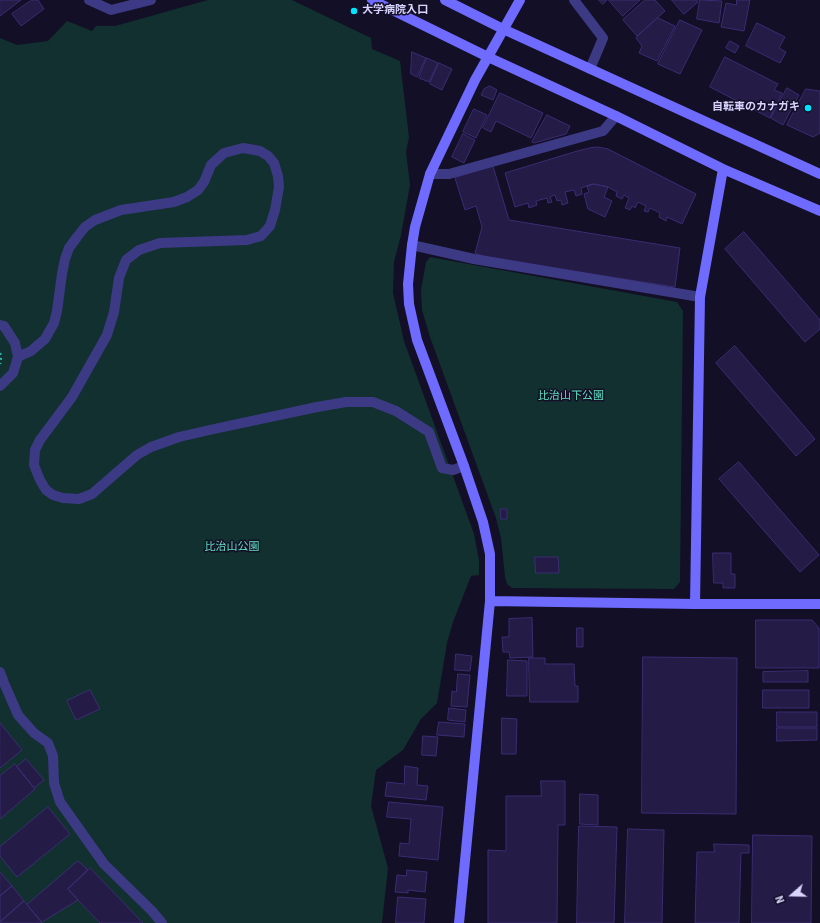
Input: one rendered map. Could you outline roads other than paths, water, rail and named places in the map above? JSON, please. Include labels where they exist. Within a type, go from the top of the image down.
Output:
[{"type":"street","points":[[89,0],[111,10],[151,0]]},
{"type":"street","points":[[372,0],[488,57],[616,116],[723,169],[820,211]]},
{"type":"street","points":[[445,0],[503,30],[820,174]]},
{"type":"street","points":[[459,923],[490,601],[490,554],[483,522],[464,466],[417,340],[409,304],[408,284],[415,227],[430,174],[475,80],[520,0]]},
{"type":"street","points":[[574,0],[603,38],[590,69]]},
{"type":"street","points":[[430,174],[449,174],[603,131],[616,116]]},
{"type":"street","points":[[18,357],[31,351],[45,339],[54,323],[64,259],[69,248],[85,227],[95,220],[121,210],[174,202],[187,198],[198,190],[204,182],[211,165],[224,153],[243,148],[260,151],[268,156],[274,163],[278,176],[279,187],[275,210],[270,226],[261,236],[247,240],[160,243],[139,250],[126,260],[119,278],[114,312],[107,336],[72,397],[40,440],[35,450],[34,465],[46,490],[53,495],[63,498],[79,498],[92,494],[137,455],[158,444],[214,429],[346,402],[373,402],[396,410],[429,432],[442,468],[453,470],[464,466]]},
{"type":"street","points":[[695,604],[700,297],[723,169]]},
{"type":"street","points":[[412,245],[474,259],[700,297]]},
{"type":"street","points":[[0,325],[4,326],[15,343],[18,357],[13,373],[0,386]]},
{"type":"street","points":[[490,601],[820,604]]},
{"type":"street","points":[[0,672],[18,715],[34,733],[48,743],[53,756],[54,783],[60,802],[104,864],[152,911],[162,923]]},
{"type":"place","name":"大学病院入口","points":[[354,11]]},
{"type":"place","name":"自転車のカナガキ","points":[[808,108]]},
{"type":"park label","name":"比治山下公園","points":[[571,397]]},
{"type":"park label","name":"比治山公園","points":[[232,548]]}]
